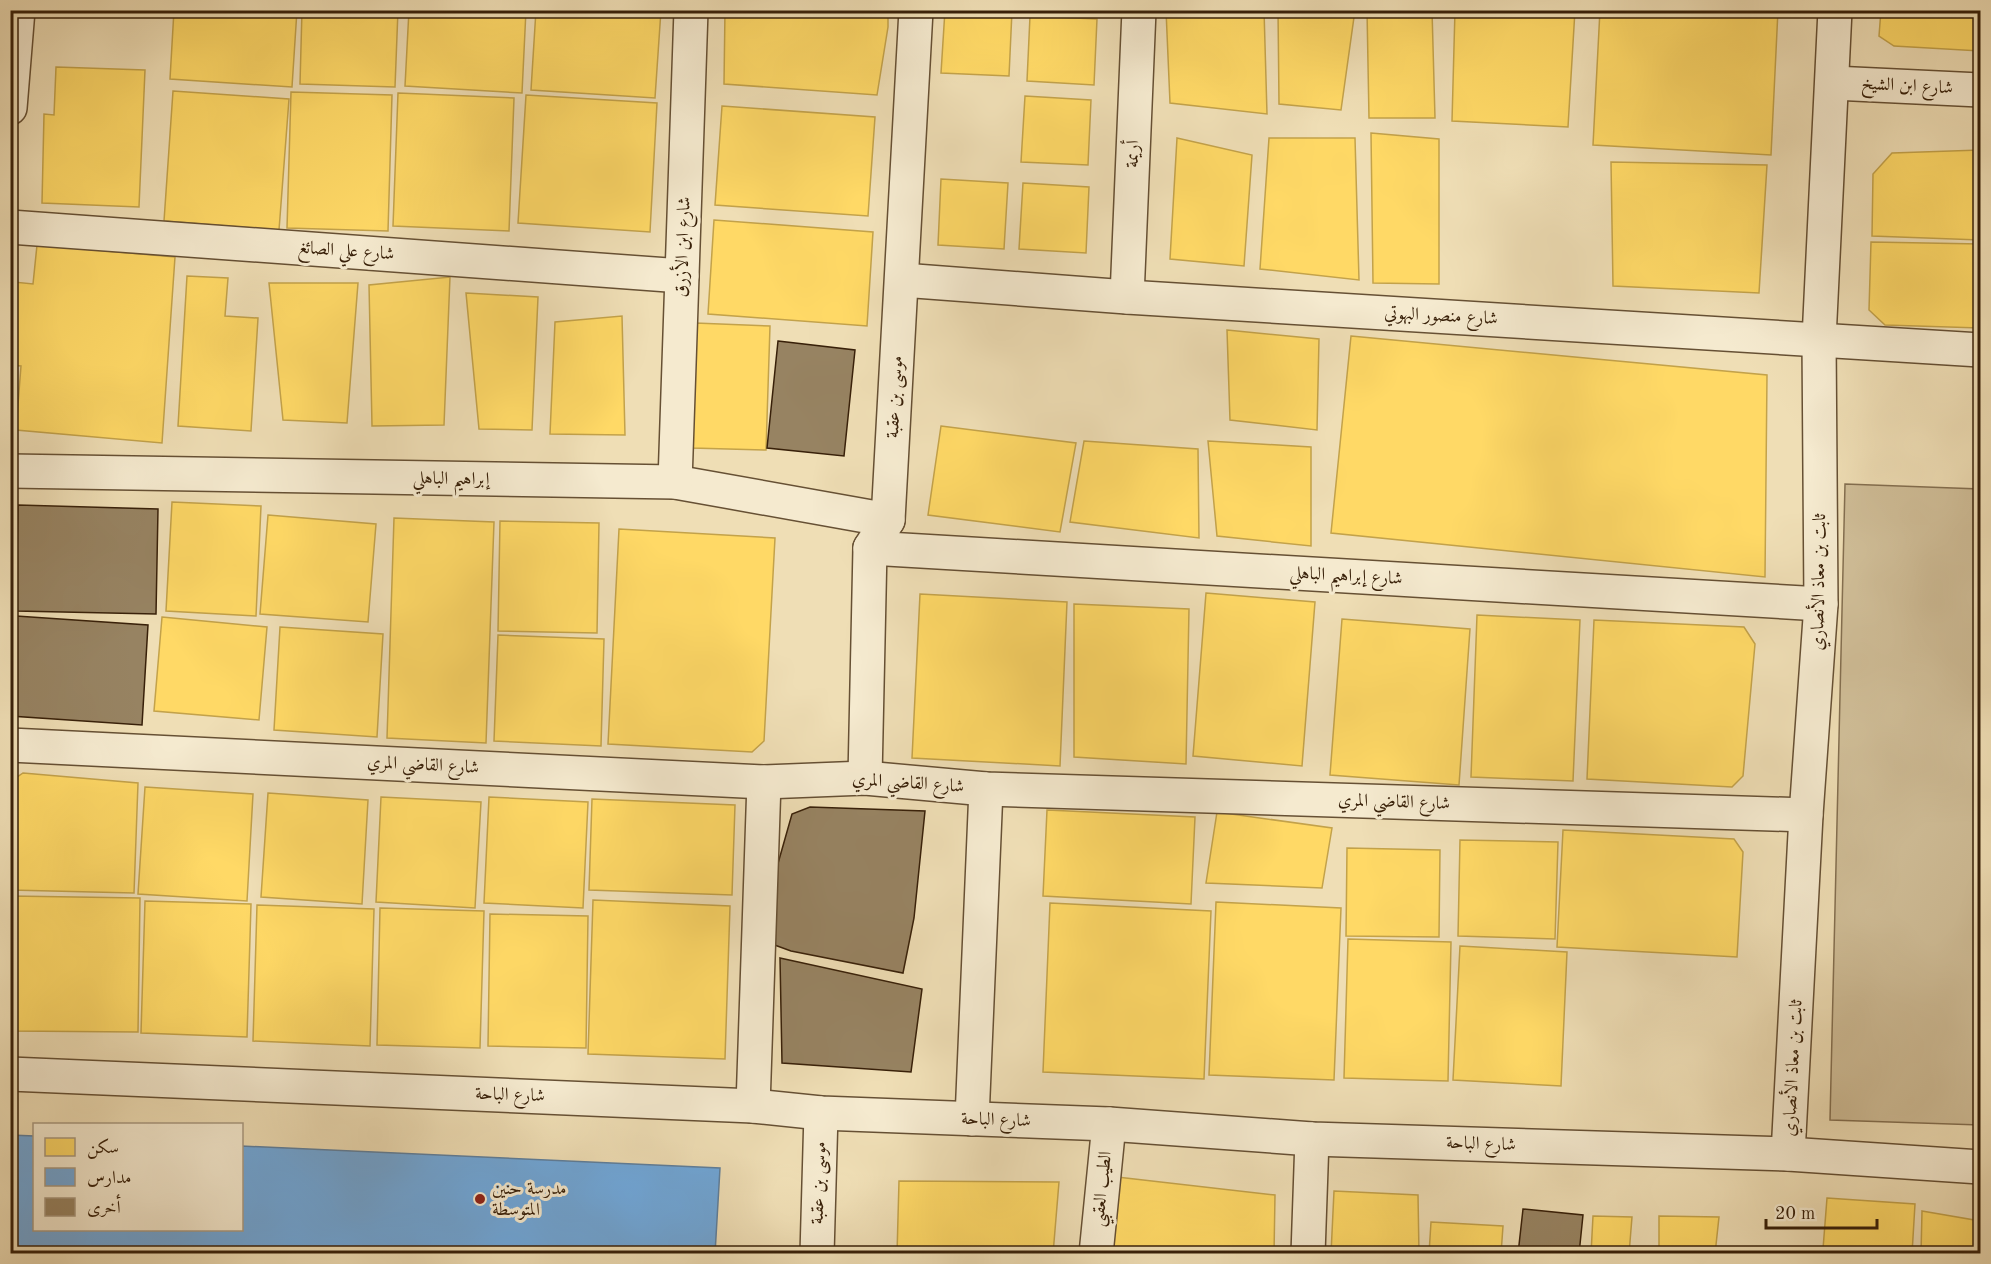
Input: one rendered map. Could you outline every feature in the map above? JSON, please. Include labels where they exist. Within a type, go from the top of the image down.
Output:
[{"type":"street","points":[[10,108],[18,10]]},
{"type":"street","name":"شارع ابن الأزرق","points":[[675,483],[692,10]]},
{"type":"street","name":"موسى بن عقبة","points":[[870,548],[888,520],[916,10]]},
{"type":"street","name":"أريمة","points":[[1128,297],[1139,10]]},
{"type":"street","name":"ثابت بن معاذ الأنصاري","points":[[1788,1154],[1806,815],[1821,603],[1819,339],[1835,10]]},
{"type":"street","name":"شارع ابن الشيخ","points":[[1833,83],[1980,90]]},
{"type":"street","name":"شارع علي الصائغ","points":[[10,227],[682,276]]},
{"type":"street","name":"شارع منصور البهوتي","points":[[902,280],[1128,297],[1980,350]]},
{"type":"street","name":"إبراهيم الباهلي","points":[[10,471],[675,483],[888,520]]},
{"type":"street","points":[[865,777],[870,548]]},
{"type":"street","name":"شارع إبراهيم الباهلي","points":[[870,548],[1821,603]]},
{"type":"street","name":"شارع القاضي المري","points":[[10,745],[764,782],[865,777],[986,789],[1806,815]]},
{"type":"street","points":[[753,1106],[764,782]]},
{"type":"street","points":[[972,1119],[986,789]]},
{"type":"street","name":"شارع الباحة","points":[[10,1074],[753,1106],[821,1113],[1109,1124],[1312,1139],[1788,1154],[1980,1167]]},
{"type":"street","name":"موسى بن عقبة","points":[[817,1254],[821,1113]]},
{"type":"street","name":"الطيب العقبي","points":[[1096,1254],[1109,1124]]},
{"type":"street","points":[[1308,1254],[1312,1139]]},
{"type":"shaded area","points":[[1845,484],[1980,489],[1980,1125],[1830,1120]]},
{"type":"building: سكن","points":[[174,10],[297,10],[292,87],[170,79]]},
{"type":"building: سكن","points":[[302,10],[398,10],[395,87],[300,84]]},
{"type":"building: سكن","points":[[409,10],[526,10],[522,93],[405,86]]},
{"type":"building: سكن","points":[[536,10],[661,10],[655,98],[531,90]]},
{"type":"building: سكن","points":[[725,10],[888,10],[888,27],[877,95],[724,84]]},
{"type":"building: سكن","points":[[945,10],[1012,11],[1009,76],[941,73]]},
{"type":"building: سكن","points":[[1166,10],[1264,10],[1267,114],[1170,103]]},
{"type":"building: سكن","points":[[1278,10],[1355,10],[1341,110],[1279,104]]},
{"type":"building: سكن","points":[[1367,10],[1432,10],[1435,118],[1369,118]]},
{"type":"building: سكن","points":[[1455,10],[1575,10],[1568,127],[1452,121]]},
{"type":"building: سكن","points":[[1600,10],[1778,10],[1771,155],[1593,145]]},
{"type":"building: سكن","points":[[1881,10],[1980,10],[1980,51],[1894,46],[1879,36]]},
{"type":"building: سكن","points":[[1030,16],[1097,19],[1094,85],[1027,81]]},
{"type":"building: سكن","points":[[56,67],[145,70],[139,207],[42,203],[44,114],[54,115]]},
{"type":"building: سكن","points":[[173,91],[289,99],[279,230],[164,221]]},
{"type":"building: سكن","points":[[291,92],[392,95],[388,231],[287,228]]},
{"type":"building: سكن","points":[[398,93],[514,98],[509,231],[393,226]]},
{"type":"building: سكن","points":[[526,95],[657,103],[650,232],[518,223]]},
{"type":"building: سكن","points":[[1025,96],[1091,100],[1088,165],[1021,162]]},
{"type":"building: سكن","points":[[722,106],[875,117],[868,216],[715,205]]},
{"type":"building: سكن","points":[[1371,133],[1439,139],[1439,284],[1373,283]]},
{"type":"building: سكن","points":[[1177,138],[1252,155],[1244,266],[1170,259]]},
{"type":"building: سكن","points":[[1269,138],[1355,138],[1359,280],[1260,269]]},
{"type":"building: سكن","points":[[1980,150],[1980,240],[1872,236],[1873,174],[1892,153]]},
{"type":"building: سكن","points":[[1611,162],[1767,165],[1759,293],[1613,286]]},
{"type":"building: سكن","points":[[941,179],[1008,183],[1004,249],[938,245]]},
{"type":"building: سكن","points":[[1023,183],[1089,187],[1086,253],[1019,249]]},
{"type":"building: سكن","points":[[714,220],[873,232],[867,326],[708,314]]},
{"type":"building: سكن","points":[[1871,242],[1980,244],[1980,328],[1885,325],[1869,310]]},
{"type":"building: سكن","points":[[37,245],[175,257],[162,443],[16,430],[21,366],[10,365],[10,321],[14,282],[33,284]]},
{"type":"building: سكن","points":[[187,276],[228,278],[225,316],[258,318],[251,431],[178,426]]},
{"type":"building: سكن","points":[[450,277],[444,425],[372,426],[369,285]]},
{"type":"building: سكن","points":[[269,283],[358,283],[347,423],[283,420]]},
{"type":"building: سكن","points":[[466,293],[538,297],[532,430],[479,429]]},
{"type":"building: سكن","points":[[622,316],[625,435],[550,434],[555,322]]},
{"type":"building: سكن","points":[[695,323],[770,326],[766,450],[692,448]]},
{"type":"building: سكن","points":[[1227,330],[1319,339],[1317,430],[1230,420]]},
{"type":"building: سكن","points":[[1351,336],[1767,375],[1765,577],[1331,533]]},
{"type":"building: سكن","points":[[941,426],[1076,443],[1060,532],[928,515]]},
{"type":"building: سكن","points":[[1084,441],[1198,449],[1199,538],[1070,522]]},
{"type":"building: سكن","points":[[1208,441],[1311,447],[1311,546],[1217,536]]},
{"type":"building: سكن","points":[[172,502],[261,506],[256,616],[166,611]]},
{"type":"building: سكن","points":[[268,515],[376,524],[368,622],[260,614]]},
{"type":"building: سكن","points":[[394,518],[494,522],[486,743],[387,738]]},
{"type":"building: سكن","points":[[500,521],[599,523],[597,633],[498,631]]},
{"type":"building: سكن","points":[[619,529],[775,538],[764,741],[752,752],[608,744]]},
{"type":"building: سكن","points":[[1206,593],[1315,602],[1302,766],[1193,756]]},
{"type":"building: سكن","points":[[920,594],[1067,602],[1060,766],[912,758]]},
{"type":"building: سكن","points":[[1074,604],[1189,609],[1186,764],[1074,757]]},
{"type":"building: سكن","points":[[1477,615],[1580,620],[1573,781],[1471,777]]},
{"type":"building: سكن","points":[[162,617],[267,627],[259,720],[154,711]]},
{"type":"building: سكن","points":[[1342,619],[1470,629],[1459,785],[1330,775]]},
{"type":"building: سكن","points":[[1594,620],[1744,627],[1755,644],[1743,776],[1732,787],[1587,779]]},
{"type":"building: سكن","points":[[280,627],[383,634],[377,737],[274,730]]},
{"type":"building: سكن","points":[[498,635],[604,639],[601,746],[494,741]]},
{"type":"building: سكن","points":[[23,773],[138,783],[134,893],[10,890],[10,782]]},
{"type":"building: سكن","points":[[145,787],[253,794],[247,901],[138,894]]},
{"type":"building: سكن","points":[[268,793],[368,800],[362,904],[261,897]]},
{"type":"building: سكن","points":[[381,797],[481,802],[475,908],[376,902]]},
{"type":"building: سكن","points":[[489,797],[588,802],[583,908],[484,903]]},
{"type":"building: سكن","points":[[592,799],[735,805],[732,895],[589,890]]},
{"type":"building: سكن","points":[[1047,810],[1195,817],[1191,904],[1043,896]]},
{"type":"building: سكن","points":[[1217,812],[1332,828],[1322,888],[1206,883]]},
{"type":"building: سكن","points":[[1563,830],[1734,839],[1743,852],[1737,957],[1557,947]]},
{"type":"building: سكن","points":[[1460,840],[1558,842],[1555,939],[1458,936]]},
{"type":"building: سكن","points":[[1347,848],[1440,850],[1439,937],[1346,936]]},
{"type":"building: سكن","points":[[10,896],[140,898],[138,1032],[10,1031]]},
{"type":"building: سكن","points":[[593,900],[730,906],[725,1059],[588,1054]]},
{"type":"building: سكن","points":[[145,901],[251,904],[247,1037],[141,1033]]},
{"type":"building: سكن","points":[[1216,902],[1341,908],[1334,1080],[1209,1075]]},
{"type":"building: سكن","points":[[1050,903],[1211,911],[1204,1079],[1043,1072]]},
{"type":"building: سكن","points":[[257,905],[374,909],[370,1046],[253,1041]]},
{"type":"building: سكن","points":[[380,908],[484,911],[480,1048],[377,1045]]},
{"type":"building: سكن","points":[[490,914],[588,916],[586,1048],[488,1046]]},
{"type":"building: سكن","points":[[1348,939],[1451,942],[1448,1081],[1344,1078]]},
{"type":"building: سكن","points":[[1460,946],[1567,952],[1561,1086],[1453,1080]]},
{"type":"building: سكن","points":[[1117,1177],[1275,1195],[1274,1254],[1113,1254]]},
{"type":"building: سكن","points":[[899,1181],[1059,1182],[1053,1254],[897,1254]]},
{"type":"building: سكن","points":[[1334,1191],[1418,1195],[1419,1254],[1331,1254]]},
{"type":"building: سكن","points":[[1827,1198],[1915,1204],[1912,1254],[1817,1254],[1818,1249],[1823,1249]]},
{"type":"building: سكن","points":[[1922,1211],[1980,1221],[1980,1254],[1921,1254]]},
{"type":"building: سكن","points":[[1593,1216],[1632,1217],[1629,1254],[1591,1254]]},
{"type":"building: سكن","points":[[1659,1216],[1719,1217],[1715,1254],[1659,1254]]},
{"type":"building: سكن","points":[[1431,1222],[1503,1226],[1501,1254],[1429,1254]]},
{"type":"building: مدارس","name":"مدرسة حنين المتوسطة","points":[[10,1135],[33,1136],[33,1231],[243,1231],[243,1146],[720,1168],[715,1254],[10,1254]]},
{"type":"building: أخرى","points":[[778,341],[855,350],[844,456],[767,448]]},
{"type":"building: أخرى","points":[[18,505],[158,509],[156,614],[16,611]]},
{"type":"building: أخرى","points":[[16,616],[148,625],[142,725],[10,716]]},
{"type":"building: أخرى","points":[[810,807],[925,811],[914,918],[903,973],[791,951],[769,943],[775,874],[792,814]]},
{"type":"building: أخرى","points":[[780,958],[922,989],[911,1072],[782,1063]]},
{"type":"building: أخرى","points":[[1523,1209],[1583,1215],[1579,1254],[1518,1254]]},
{"type":"place","name":"مدرسة حنين المتوسطة","points":[[480,1199]]}]
